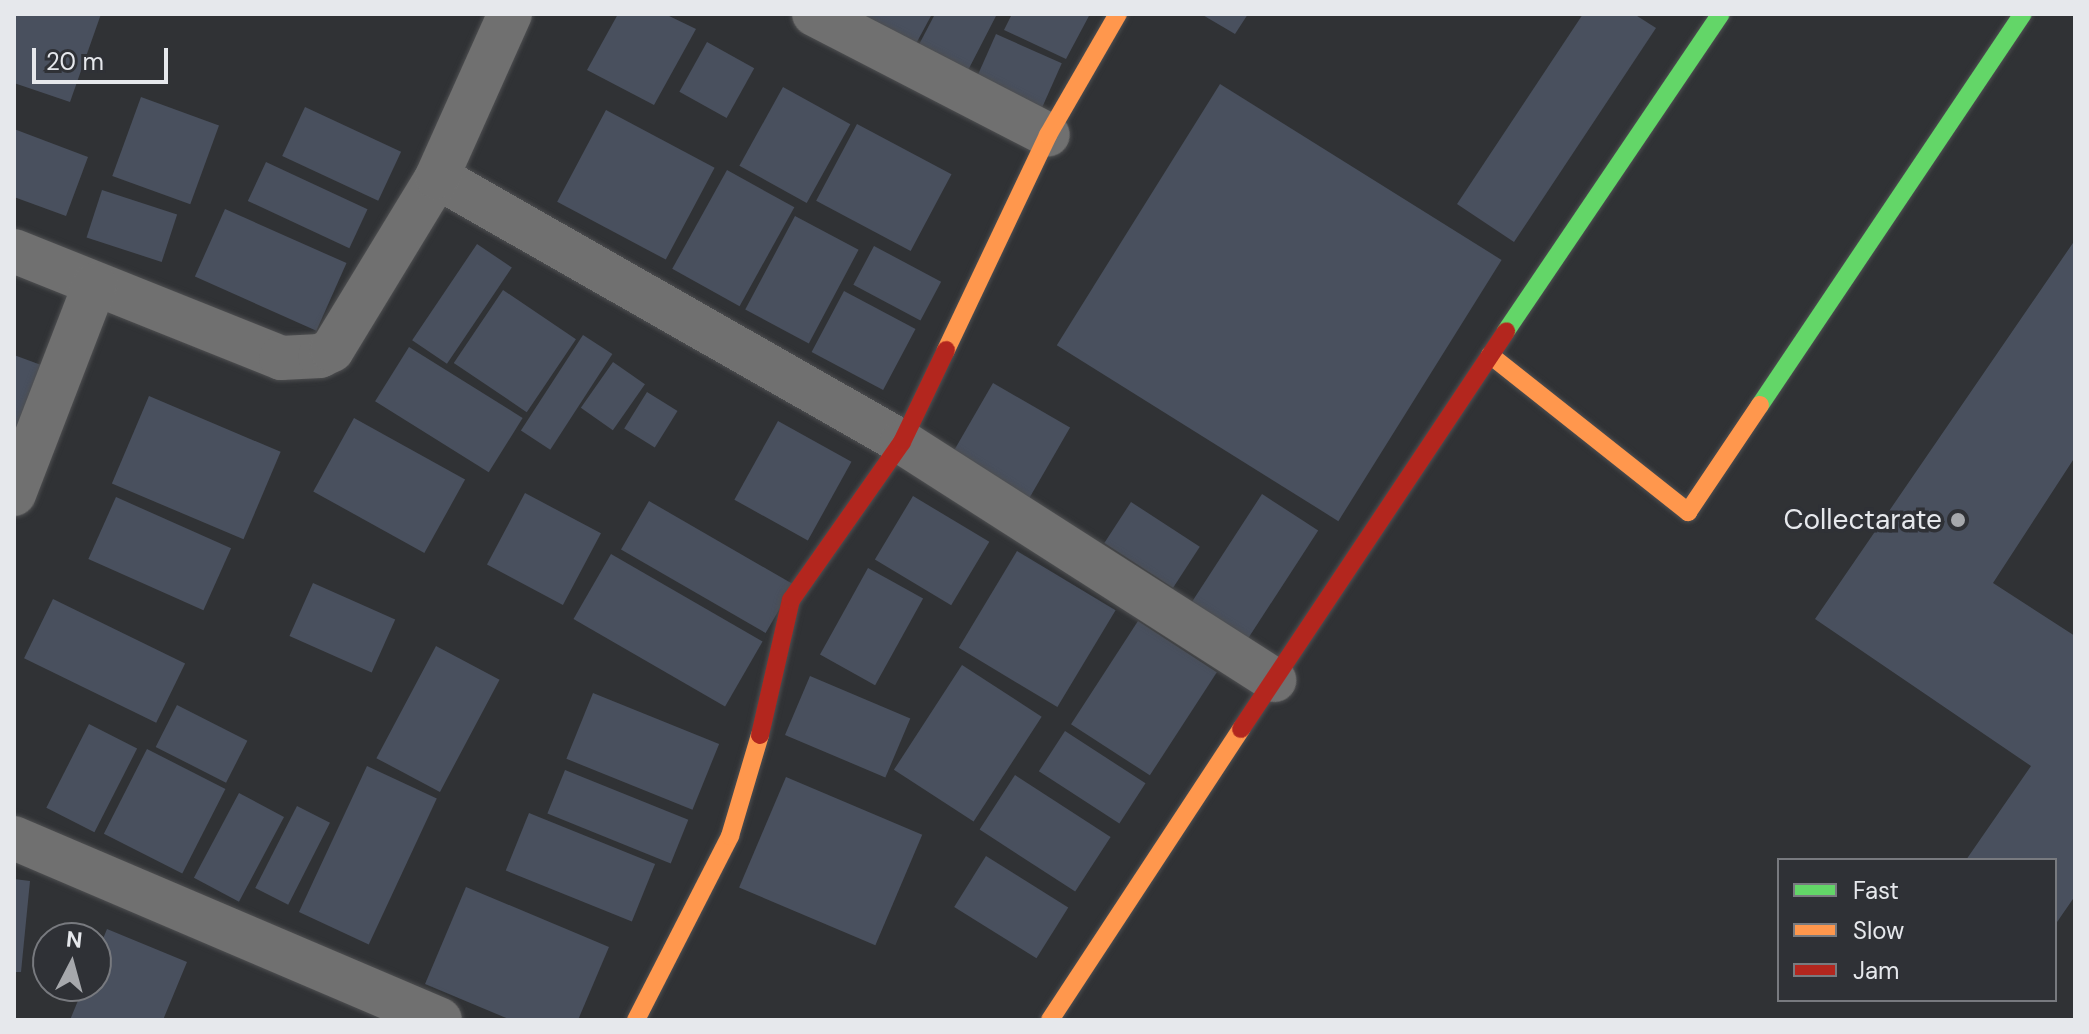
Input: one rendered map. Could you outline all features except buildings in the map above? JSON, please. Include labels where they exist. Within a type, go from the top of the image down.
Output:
[{"type":"street","points":[[14,251],[281,358],[320,356],[332,350],[437,177],[510,14]]},
{"type":"street","points":[[814,14],[1048,135]]},
{"type":"street","points":[[636,1020],[730,836],[765,720],[791,600],[902,442],[1048,135],[1118,14]]},
{"type":"street","points":[[1050,1020],[1490,355],[1721,14]]},
{"type":"street","points":[[1490,355],[1688,512],[2023,14]]},
{"type":"street","points":[[437,177],[902,442],[1274,680]]},
{"type":"street","points":[[14,494],[95,284]]},
{"type":"street","points":[[14,838],[440,1020]]},
{"type":"traffic: fast","points":[[1506,331],[1721,14]]},
{"type":"traffic: fast","points":[[1760,405],[2023,14]]},
{"type":"traffic: slow","points":[[946,350],[1048,135],[1118,14]]},
{"type":"traffic: slow","points":[[1490,355],[1688,512],[1760,405]]},
{"type":"traffic: slow","points":[[1050,1020],[1241,729]]},
{"type":"traffic: slow","points":[[636,1020],[730,836],[760,735]]},
{"type":"traffic: jam","points":[[1241,729],[1506,331]]},
{"type":"traffic: jam","points":[[760,735],[791,600],[902,442],[946,350]]},
{"type":"place","name":"Collectarate","points":[[1958,520]]}]
